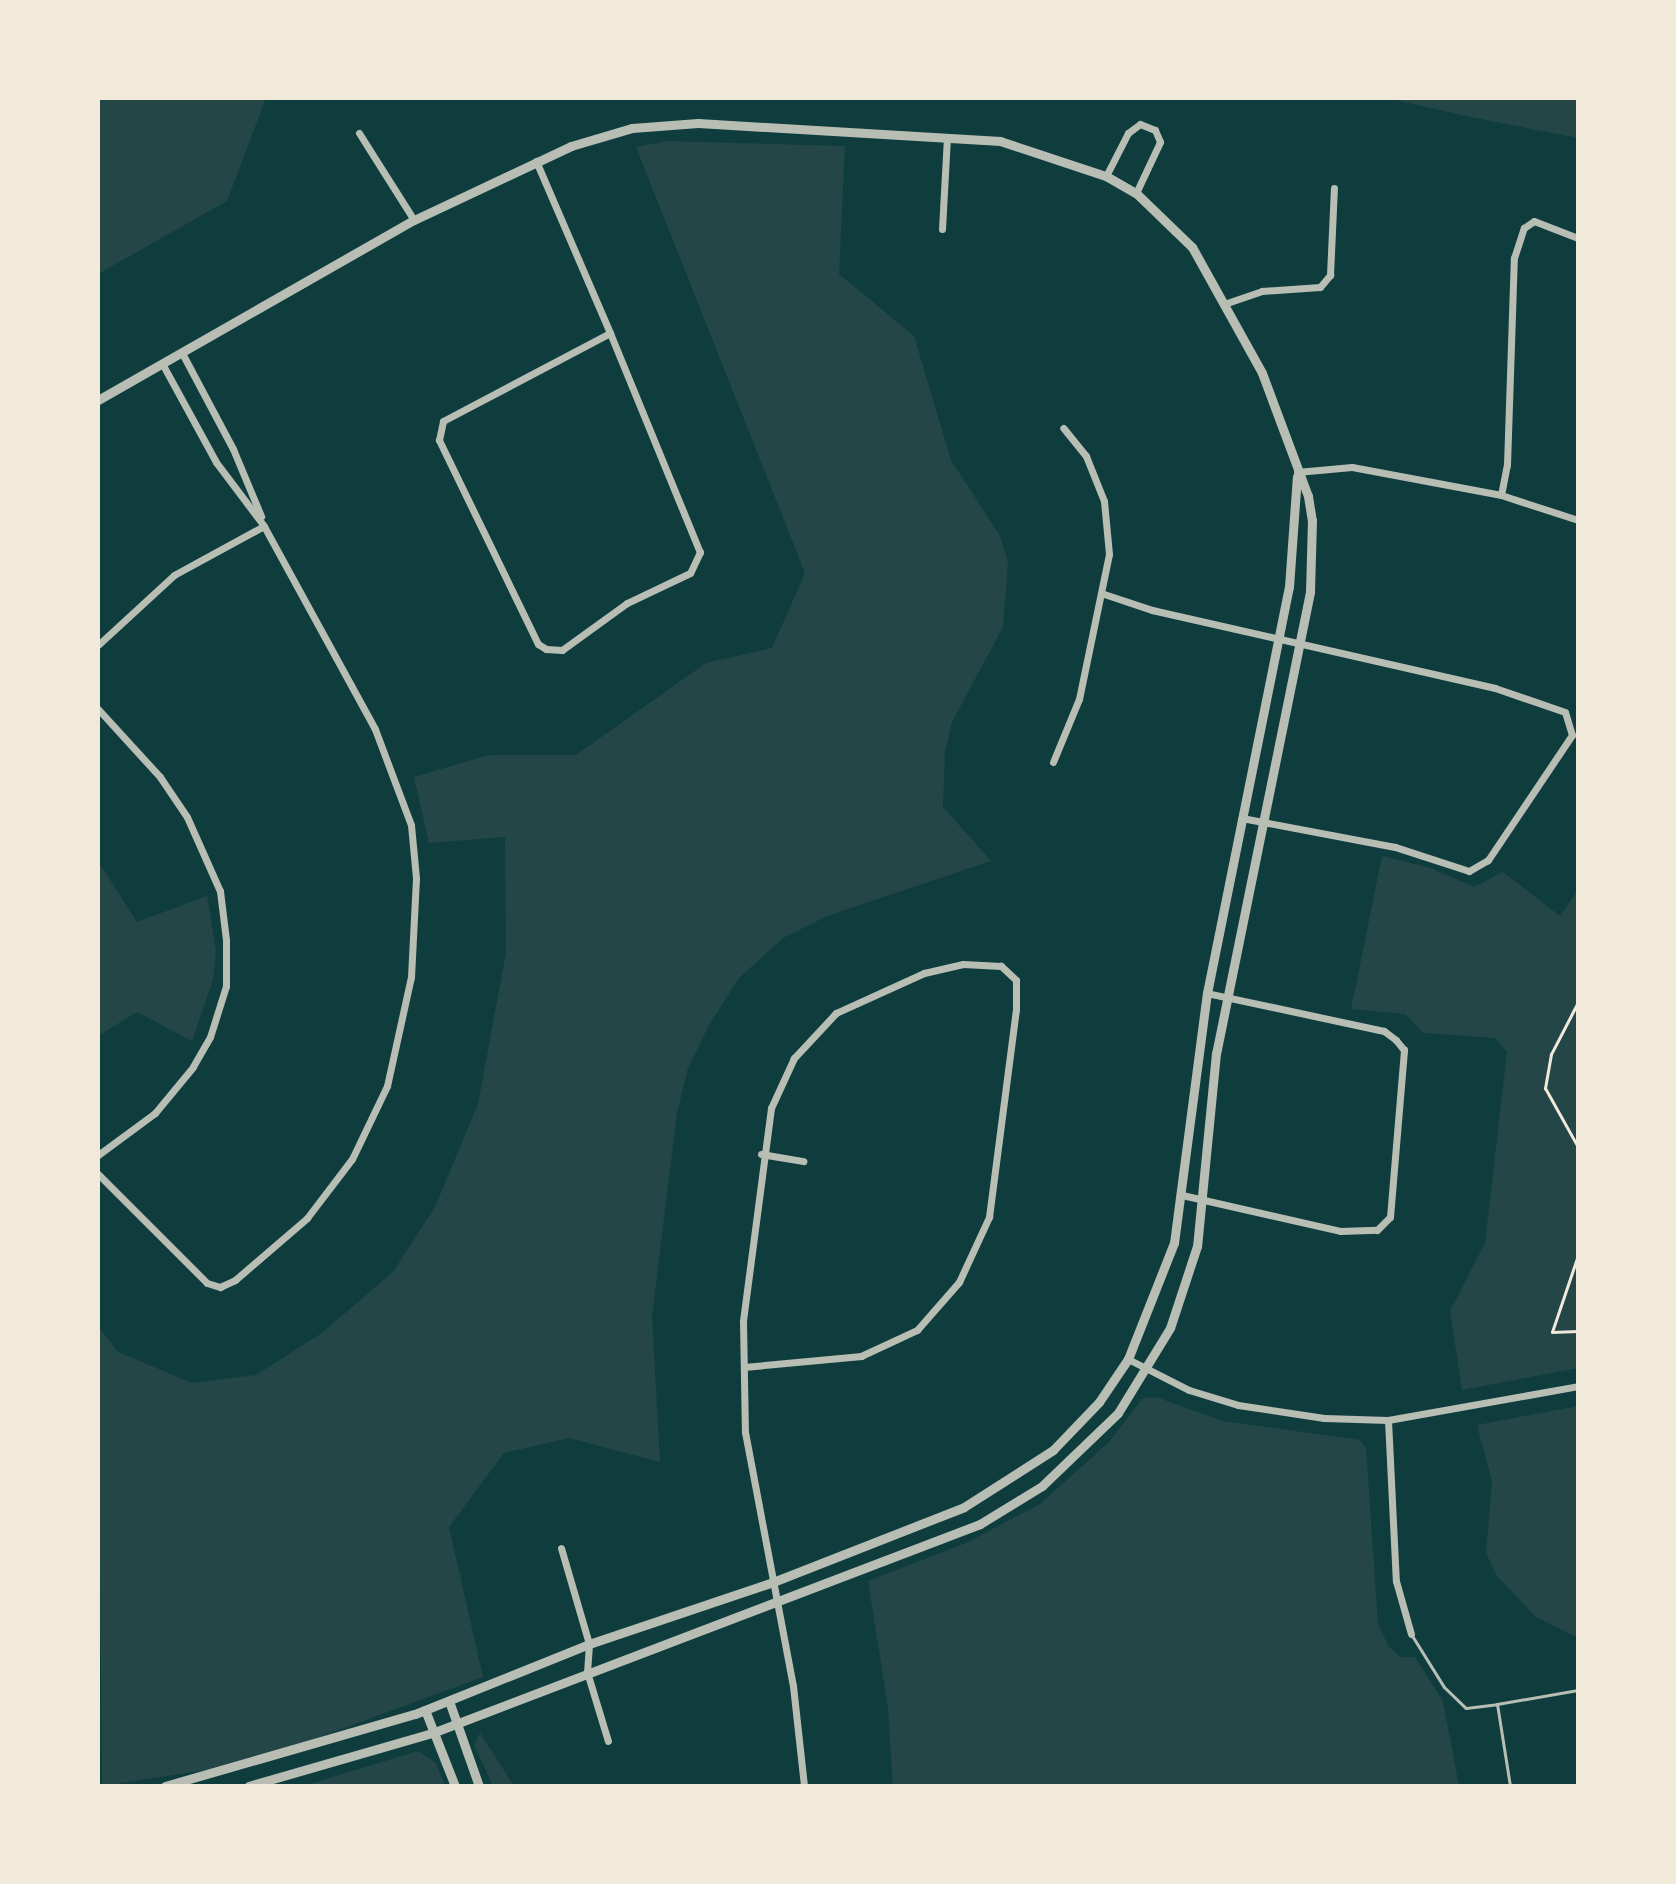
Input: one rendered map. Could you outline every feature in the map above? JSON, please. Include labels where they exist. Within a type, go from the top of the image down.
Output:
[{"type":"street","points":[[98,400],[414,220],[536,161],[632,128],[698,123],[1000,141],[1106,176],[1136,193],[1192,247],[1227,303],[1262,373],[1308,496],[1314,554],[1301,641],[1226,997],[1203,1197],[1187,1285],[1148,1370],[1097,1438],[1010,1507],[777,1603],[587,1672],[432,1733],[248,1786]]},
{"type":"street","points":[[1106,176],[1128,133],[1140,124],[1155,130],[1160,142],[1136,193]]},
{"type":"street","points":[[359,133],[414,220]]},
{"type":"street","points":[[942,229],[947,137]]},
{"type":"street","points":[[536,161],[610,333],[700,552],[690,573],[627,603],[562,650],[546,649],[538,644],[439,440],[443,421],[610,333]]},
{"type":"street","points":[[1227,303],[1262,291],[1320,287],[1330,275],[1337,219],[1334,188]]},
{"type":"street","points":[[1501,495],[1507,465],[1514,258],[1524,228],[1534,221],[1578,238]]},
{"type":"street","points":[[98,1174],[199,1277],[213,1286],[228,1284],[286,1240],[327,1195],[377,1111],[395,1058],[414,935],[411,825],[375,729],[264,526],[233,449],[182,353]]},
{"type":"street","points":[[163,365],[216,462],[264,526]]},
{"type":"street","points":[[1053,762],[1079,699],[1104,594],[1109,554],[1104,501],[1086,456],[1063,428]]},
{"type":"street","points":[[1297,472],[1352,467],[1501,495],[1578,520]]},
{"type":"street","points":[[165,1786],[425,1710],[589,1644],[773,1582],[997,1490],[1078,1426],[1128,1359],[1161,1285],[1182,1195],[1207,993],[1281,636],[1297,472]]},
{"type":"street","points":[[98,645],[174,575],[264,526]]},
{"type":"street","points":[[1104,594],[1152,610],[1281,636],[1495,688],[1565,712],[1572,735],[1488,860],[1469,871],[1395,847],[1242,818]]},
{"type":"street","points":[[98,709],[160,777],[187,817],[220,891],[226,940],[226,986],[210,1037],[193,1067],[155,1113],[98,1155]]},
{"type":"street","points":[[744,1367],[861,1356],[917,1330],[959,1282],[989,1217],[1016,980],[1001,966],[963,964],[924,973],[836,1013],[785,1073],[761,1154],[743,1321],[745,1432],[777,1603],[804,1786]]},
{"type":"street","points":[[1182,1195],[1203,1197],[1340,1231],[1377,1230],[1390,1217],[1404,1050],[1384,1031],[1207,993]]},
{"type":"street","points":[[761,1154],[803,1161]]},
{"type":"street","points":[[1128,1359],[1189,1390],[1238,1405],[1324,1418],[1388,1420],[1578,1386]]},
{"type":"street","points":[[1388,1420],[1396,1581],[1411,1634]]},
{"type":"street","points":[[561,1548],[589,1644],[587,1672],[608,1741]]},
{"type":"street","points":[[449,1701],[479,1786]]},
{"type":"street","points":[[425,1710],[455,1786]]},
{"type":"lane","points":[[1411,1634],[1444,1687],[1466,1708],[1578,1690]]},
{"type":"lane","points":[[1497,1704],[1510,1786]]},
{"type":"path","points":[[1578,1002],[1551,1054],[1545,1088],[1578,1147]]},
{"type":"path","points":[[1578,1255],[1552,1332],[1578,1331]]},
{"type":"shaded area","points":[[98,98],[266,98],[227,201],[98,274]]},
{"type":"shaded area","points":[[1387,98],[1578,98],[1578,138],[1461,115]]},
{"type":"shaded area","points":[[669,141],[845,146],[839,274],[914,336],[951,460],[1000,536],[1008,562],[1003,627],[952,722],[945,752],[943,807],[991,861],[827,916],[783,938],[739,978],[709,1025],[688,1068],[677,1113],[652,1316],[660,1462],[569,1438],[504,1453],[449,1527],[483,1677],[292,1747],[212,1769],[102,1786],[98,1326],[118,1352],[192,1383],[256,1375],[322,1333],[393,1272],[435,1207],[478,1104],[506,953],[505,837],[429,843],[414,777],[489,755],[576,755],[706,663],[772,648],[805,573],[636,147]]},
{"type":"shaded area","points":[[1382,856],[1431,868],[1474,887],[1503,872],[1560,916],[1578,890],[1578,1368],[1462,1390],[1450,1311],[1485,1243],[1507,1052],[1495,1038],[1423,1033],[1405,1014],[1351,1009]]},
{"type":"shaded area","points":[[98,861],[137,922],[207,896],[216,951],[213,980],[192,1041],[137,1012],[98,1036]]},
{"type":"shaded area","points":[[1156,1397],[1223,1421],[1360,1440],[1366,1448],[1378,1624],[1389,1647],[1400,1657],[1415,1657],[1443,1701],[1459,1786],[893,1786],[888,1708],[868,1581],[966,1543],[1040,1504],[1108,1443],[1143,1398]]},
{"type":"shaded area","points":[[1578,1406],[1578,1638],[1536,1617],[1497,1576],[1486,1553],[1492,1481],[1477,1425]]},
{"type":"shaded area","points":[[480,1733],[514,1786],[493,1786],[474,1745]]},
{"type":"shaded area","points":[[418,1751],[436,1763],[445,1786],[303,1786]]}]
